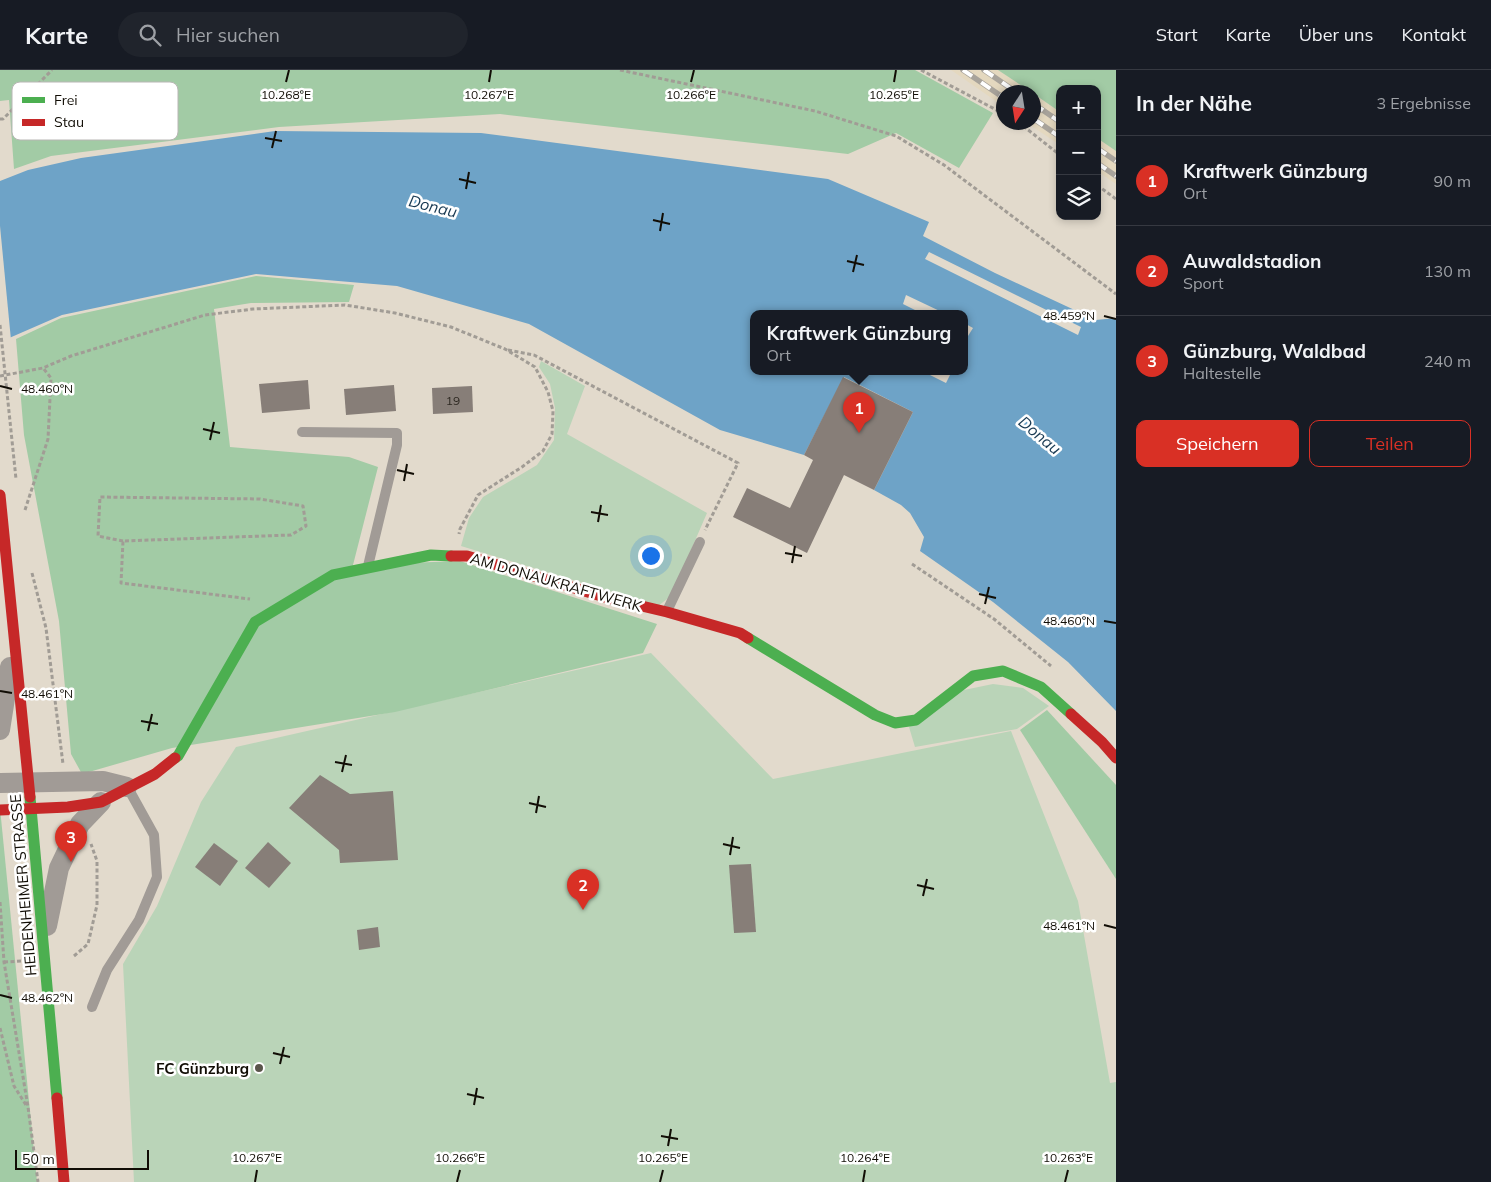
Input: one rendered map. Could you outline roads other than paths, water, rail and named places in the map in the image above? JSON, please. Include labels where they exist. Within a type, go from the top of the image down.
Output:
[{"type":"street","name":"HEIDENHEIMER STRASSE","points":[[0,495],[29,783],[64,1182]]},
{"type":"street","name":"AM DONAUKRAFTWERK","points":[[0,810],[68,807],[101,802],[155,774],[178,756],[255,622],[333,575],[368,566],[431,555],[467,556],[608,598],[667,612],[740,633],[875,715],[895,723],[916,720],[973,676],[1002,671],[1041,687],[1102,742],[1116,758]]},
{"type":"street","points":[[0,730],[14,638]]},
{"type":"street","points":[[0,783],[103,781],[127,787]]},
{"type":"street","points":[[43,945],[59,868],[80,824],[101,802]]},
{"type":"lane","points":[[302,432],[397,433],[397,445],[368,566]]},
{"type":"lane","points":[[667,612],[700,542]]},
{"type":"lane","points":[[92,1008],[107,970],[139,920],[157,877],[154,836],[127,787]]},
{"type":"water","name":"Donau","points":[[275,131],[481,133],[828,179],[929,222],[923,236],[995,273],[1096,320],[1116,318],[1116,711],[1068,662],[993,602],[920,551],[924,537],[910,513],[901,505],[874,490],[913,412],[844,377],[804,455],[720,430],[529,324],[397,286],[256,274],[62,315],[0,342],[0,181],[28,170],[81,158]],"holes":[[[929,252],[1081,327],[1078,335],[925,259]]]},
{"type":"railway","points":[[963,70],[996,93]]},
{"type":"railway","points":[[984,70],[1006,85]]},
{"type":"railway","points":[[1041,109],[1056,119]]},
{"type":"railway","points":[[1041,124],[1056,134]]},
{"type":"railway","points":[[1101,151],[1116,161]]},
{"type":"railway","points":[[1101,166],[1116,176]]},
{"type":"place","name":"Kraftwerk Günzburg","points":[[859,433]]},
{"type":"place","name":"Günzburg, Waldbad","points":[[71,862]]},
{"type":"place","name":"Auwaldstadion","points":[[583,910]]},
{"type":"place","name":"FC Günzburg","points":[[259,1068]]}]
